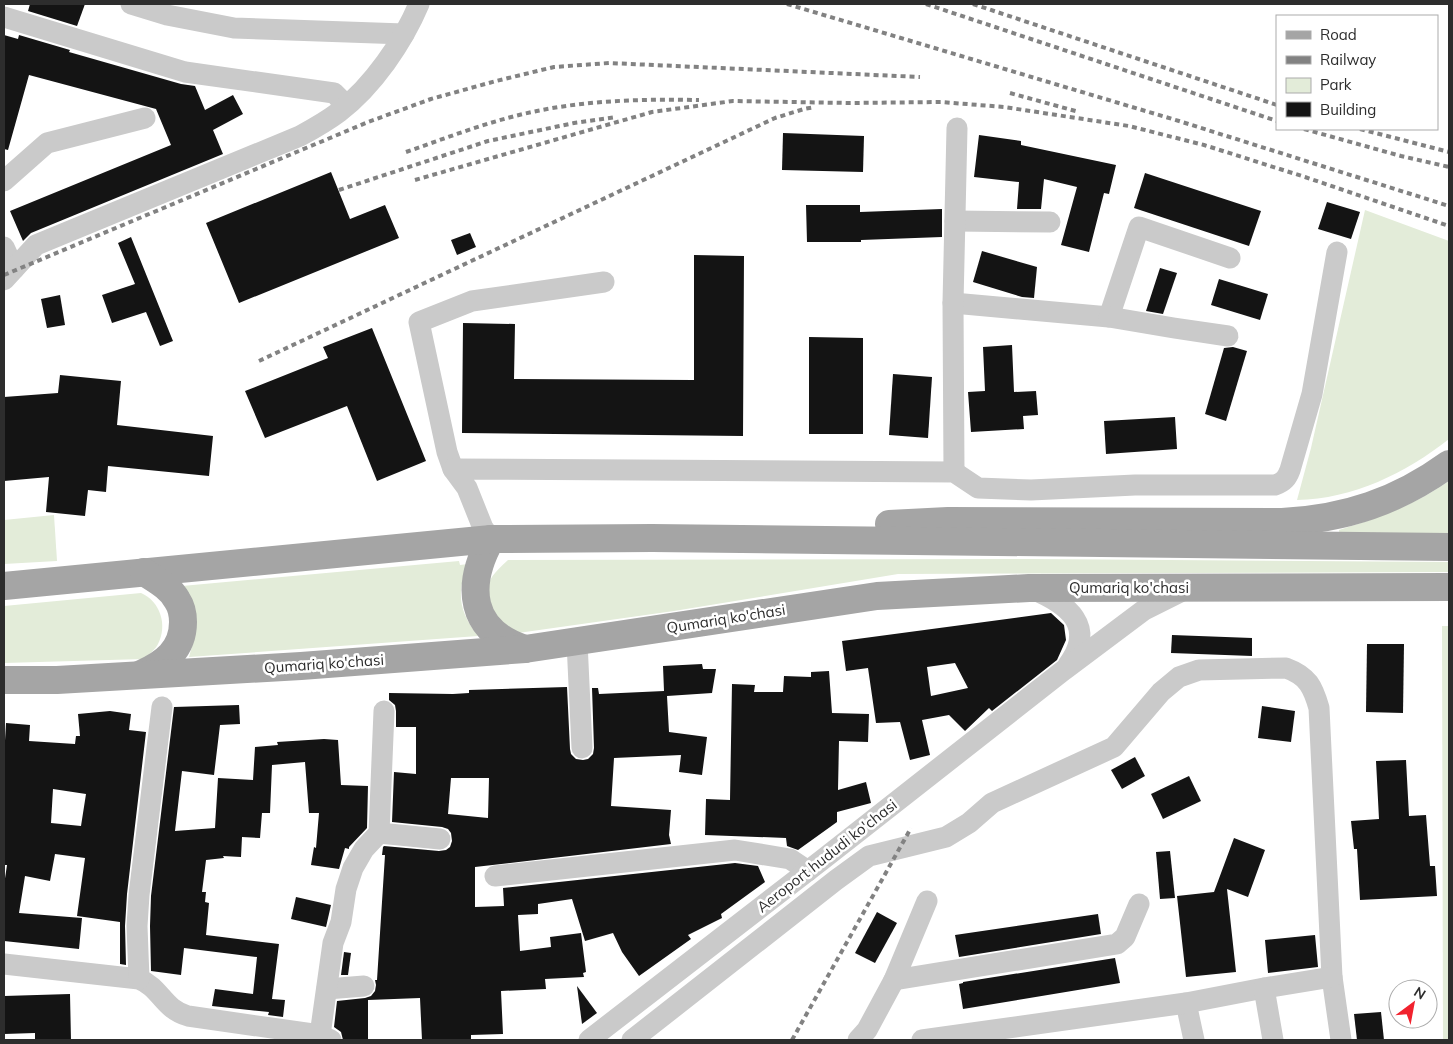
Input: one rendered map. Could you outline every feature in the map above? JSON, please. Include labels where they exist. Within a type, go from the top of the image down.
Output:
[{"type":"main road","points":[[652,538],[948,521],[1282,522],[1316,520],[1350,512],[1388,499],[1424,481],[1449,464]]},
{"type":"main road","points":[[4,586],[491,540],[652,538],[1449,547]]},
{"type":"main road","points":[[491,540],[481,561],[476,585],[480,614],[497,636],[510,644],[525,649]]},
{"type":"main road","points":[[138,675],[157,667],[170,656],[177,648],[183,630],[183,620],[177,600],[160,582],[144,572]]},
{"type":"main road","name":"Qumariq ko'chasi","points":[[4,680],[57,680],[302,666],[525,649],[877,596],[1029,588],[1449,587]]},
{"type":"street","points":[[131,4],[167,15],[234,28],[404,34]]},
{"type":"street","points":[[9,274],[36,245],[300,136],[322,124],[346,105],[377,72],[404,34],[419,4]]},
{"type":"street","points":[[4,17],[185,72],[334,93],[346,105]]},
{"type":"street","points":[[4,181],[47,143],[145,118]]},
{"type":"street","points":[[954,472],[953,303],[957,128]]},
{"type":"street","points":[[955,221],[1050,222]]},
{"type":"street","points":[[1109,317],[1138,227],[1230,258]]},
{"type":"street","points":[[4,247],[9,274]]},
{"type":"street","points":[[453,469],[954,472],[978,488],[1031,490],[1136,485],[1275,485],[1282,482],[1290,470],[1312,394],[1337,252]]},
{"type":"street","points":[[491,540],[483,528],[467,488],[453,469],[447,452],[419,322],[472,301],[604,282]]},
{"type":"street","points":[[953,303],[1109,317],[1228,336]]},
{"type":"street","points":[[467,488],[494,469]]},
{"type":"street","name":"Aeroport hududi ko'chasi","points":[[1029,588],[1048,596],[1065,607],[1078,624],[1079,646],[1076,654],[1064,670]]},
{"type":"street","name":"Aeroport hududi ko'chasi","points":[[589,1040],[1064,670],[1144,610],[1187,588]]},
{"type":"street","points":[[577,642],[582,748]]},
{"type":"street","points":[[632,1040],[869,856],[946,837],[969,823],[992,803],[1114,748],[1161,692],[1179,677],[1200,670],[1286,668],[1296,671],[1314,689],[1319,708],[1332,977],[1341,1040]]},
{"type":"street","points":[[139,978],[137,926],[139,895],[162,707]]},
{"type":"street","points":[[4,964],[139,978],[148,982],[170,1007],[188,1016],[326,1038],[327,989],[333,944],[341,922],[346,889],[353,868],[364,849],[379,833],[384,711]]},
{"type":"street","points":[[379,833],[440,839]]},
{"type":"street","points":[[495,876],[735,850],[790,859],[808,871]]},
{"type":"street","points":[[868,1037],[928,901]]},
{"type":"street","points":[[894,980],[1118,944],[1125,937],[1139,904]]},
{"type":"street","points":[[922,1040],[1186,1003],[1332,977]]},
{"type":"street","points":[[327,989],[364,986]]},
{"type":"street","points":[[1264,988],[1273,1040]]},
{"type":"street","points":[[1186,1003],[1194,1040]]},
{"type":"green space","points":[[1365,210],[1449,241],[1449,439],[1415,463],[1378,482],[1338,495],[1297,500],[1311,448]]},
{"type":"green space","points":[[1449,481],[1449,540],[1340,539],[1339,530],[1396,510]]},
{"type":"green space","points":[[54,515],[57,561],[4,564],[4,520]]},
{"type":"green space","points":[[1029,559],[1449,562],[1449,572],[898,574],[674,611],[518,633],[493,616],[489,597],[491,579],[508,560]]},
{"type":"green space","points":[[459,561],[460,565],[468,564],[461,593],[463,610],[478,636],[189,657],[194,639],[182,586]]},
{"type":"green space","points":[[141,593],[153,602],[162,622],[161,637],[158,644],[144,659],[4,663],[4,606]]},
{"type":"green space","points":[[1442,626],[1449,626],[1449,1040],[1443,1040]]},
{"type":"building","points":[[30,4],[85,4],[77,26],[28,11]]},
{"type":"building","points":[[4,35],[18,39],[19,35],[70,50],[69,52],[181,84],[195,86],[205,110],[233,95],[243,114],[213,130],[223,154],[31,233],[23,241],[10,211],[171,145],[156,109],[29,75],[8,150],[4,149]]},
{"type":"building","points":[[783,133],[864,136],[863,172],[782,170]]},
{"type":"building","points":[[979,135],[1021,141],[1021,145],[1116,165],[1109,194],[1104,193],[1089,252],[1061,245],[1077,187],[1044,179],[1041,209],[1017,209],[1019,182],[974,177]]},
{"type":"building","points":[[331,172],[350,219],[385,205],[399,238],[239,303],[206,223]]},
{"type":"building","points":[[1145,173],[1261,211],[1249,246],[1134,208]]},
{"type":"building","points":[[1327,202],[1360,212],[1351,239],[1318,229]]},
{"type":"building","points":[[806,205],[860,205],[860,212],[942,209],[942,237],[861,240],[861,242],[807,242]]},
{"type":"building","points":[[470,233],[476,247],[457,255],[451,240]]},
{"type":"building","points":[[131,237],[173,341],[160,346],[146,312],[112,323],[102,295],[135,284],[118,243]]},
{"type":"building","points":[[982,251],[1037,267],[1034,298],[1022,297],[973,282]]},
{"type":"building","points":[[694,255],[744,256],[743,436],[462,433],[463,323],[515,324],[514,379],[694,380]]},
{"type":"building","points":[[1160,268],[1177,273],[1163,314],[1146,311]]},
{"type":"building","points":[[1219,279],[1268,294],[1260,320],[1211,305]]},
{"type":"building","points":[[60,295],[65,325],[47,328],[41,299]]},
{"type":"building","points":[[372,328],[426,461],[377,481],[347,406],[265,438],[245,391],[328,358],[323,347]]},
{"type":"building","points":[[809,337],[863,338],[863,434],[809,434]]},
{"type":"building","points":[[1012,345],[1014,392],[1036,391],[1038,415],[1023,416],[1024,429],[971,432],[968,392],[985,391],[983,347]]},
{"type":"building","points":[[1233,347],[1247,351],[1226,421],[1205,414],[1224,348]]},
{"type":"building","points":[[893,374],[932,377],[928,438],[889,435]]},
{"type":"building","points":[[60,375],[121,381],[117,425],[213,436],[209,476],[108,466],[106,492],[88,490],[85,516],[46,512],[49,477],[4,481],[4,397],[58,393]]},
{"type":"building","points":[[1175,417],[1177,449],[1106,454],[1104,421]]},
{"type":"building","points":[[1051,613],[1064,625],[1066,640],[1057,660],[992,711],[989,708],[965,731],[949,715],[922,720],[930,755],[910,760],[900,722],[876,723],[868,668],[846,671],[842,641]],"holes":[[[955,663],[968,688],[931,696],[927,667]]]},
{"type":"building","points":[[1172,635],[1252,638],[1252,656],[1171,653]]},
{"type":"building","points":[[1367,644],[1404,644],[1403,713],[1366,712]]},
{"type":"building","points":[[702,664],[703,669],[716,669],[712,693],[667,696],[669,732],[707,737],[702,775],[679,772],[681,755],[614,758],[611,806],[671,810],[669,835],[671,844],[475,867],[475,907],[504,906],[503,888],[735,863],[758,866],[765,882],[721,914],[722,918],[688,935],[691,939],[639,976],[622,952],[613,933],[585,941],[572,899],[538,904],[538,914],[518,915],[520,951],[551,947],[550,937],[581,933],[586,972],[583,973],[584,977],[545,979],[546,989],[501,991],[503,1034],[471,1035],[471,1040],[422,1040],[420,998],[368,1000],[368,1040],[343,1040],[341,1032],[334,1027],[337,1001],[365,998],[371,996],[375,991],[385,855],[382,855],[383,847],[439,851],[450,847],[452,841],[451,833],[448,829],[442,827],[392,822],[394,772],[416,774],[416,727],[396,727],[395,705],[389,700],[389,693],[453,694],[469,693],[469,690],[567,687],[571,754],[576,759],[583,760],[588,759],[593,754],[594,748],[592,688],[598,688],[599,694],[664,691],[663,666]],"holes":[[[451,778],[489,778],[488,818],[448,814]]]},
{"type":"building","points":[[829,671],[832,713],[869,714],[868,742],[839,741],[838,790],[866,782],[871,803],[837,812],[837,822],[798,850],[787,846],[786,838],[705,835],[706,799],[730,800],[732,684],[755,685],[754,692],[783,692],[784,676],[811,677],[811,672]]},
{"type":"building","points":[[239,705],[240,724],[220,725],[214,775],[182,771],[175,831],[215,828],[218,778],[253,780],[255,747],[278,745],[277,742],[338,740],[341,785],[368,786],[367,828],[349,849],[345,848],[339,869],[311,865],[314,847],[316,848],[319,813],[309,813],[305,762],[272,765],[270,813],[262,813],[260,838],[242,837],[241,857],[223,856],[224,858],[206,860],[202,892],[206,892],[205,902],[209,903],[206,935],[279,944],[272,999],[285,1000],[283,1017],[268,1015],[269,1012],[212,1006],[215,989],[253,994],[257,957],[184,948],[181,975],[151,971],[151,896],[174,707]]},
{"type":"building","points":[[1262,706],[1295,711],[1291,742],[1258,738]]},
{"type":"building","points":[[110,711],[131,714],[129,730],[146,732],[127,894],[125,926],[126,965],[120,964],[120,922],[77,916],[85,858],[55,854],[50,881],[25,876],[19,913],[82,918],[79,949],[4,941],[4,885],[7,865],[4,865],[4,758],[6,723],[30,725],[29,741],[75,744],[76,736],[80,736],[78,714]],"holes":[[[53,789],[86,794],[81,826],[51,823]]]},
{"type":"building","points":[[1135,757],[1145,776],[1122,789],[1111,770]]},
{"type":"building","points":[[1406,760],[1409,816],[1426,815],[1430,866],[1435,866],[1437,896],[1360,900],[1357,849],[1354,849],[1351,821],[1379,819],[1376,761]]},
{"type":"building","points":[[1189,776],[1201,801],[1163,819],[1151,794]]},
{"type":"building","points":[[1234,838],[1265,850],[1248,897],[1227,889],[1236,972],[1186,977],[1177,896],[1214,892]]},
{"type":"building","points":[[1170,851],[1175,898],[1160,899],[1156,852]]},
{"type":"building","points":[[296,897],[331,905],[326,927],[291,919]]},
{"type":"building","points":[[877,912],[897,923],[875,963],[855,953]]},
{"type":"building","points":[[1098,914],[1101,934],[959,957],[955,935]]},
{"type":"building","points":[[1315,935],[1318,967],[1268,973],[1265,940]]},
{"type":"building","points":[[344,952],[351,953],[348,975],[341,975]]},
{"type":"building","points":[[1115,958],[1120,983],[963,1009],[959,984],[963,982]]},
{"type":"building","points":[[577,986],[597,1013],[582,1024]]},
{"type":"building","points":[[70,994],[71,1040],[35,1040],[35,1033],[4,1034],[4,996]]},
{"type":"building","points":[[1381,1012],[1384,1040],[1357,1040],[1354,1014]]},
{"type":"railway","points":[[787,4],[1179,121],[1449,206]]},
{"type":"railway","points":[[926,4],[1276,121]]},
{"type":"railway","points":[[973,4],[1276,105]]},
{"type":"railway","points":[[4,275],[368,122],[431,99],[554,67],[609,63],[920,77]]},
{"type":"railway","points":[[1010,93],[1079,112]]},
{"type":"railway","points":[[406,152],[504,119],[557,107],[618,101],[699,100]]},
{"type":"railway","points":[[415,180],[652,112],[733,101],[941,102],[1004,107],[1129,126],[1204,145],[1449,226]]},
{"type":"railway","points":[[259,361],[775,118],[815,107]]},
{"type":"railway","points":[[339,190],[488,141],[574,123],[616,117]]},
{"type":"railway","points":[[1308,130],[1401,156],[1449,167]]},
{"type":"railway","points":[[1364,130],[1449,152]]},
{"type":"railway","points":[[792,1040],[911,828]]}]
